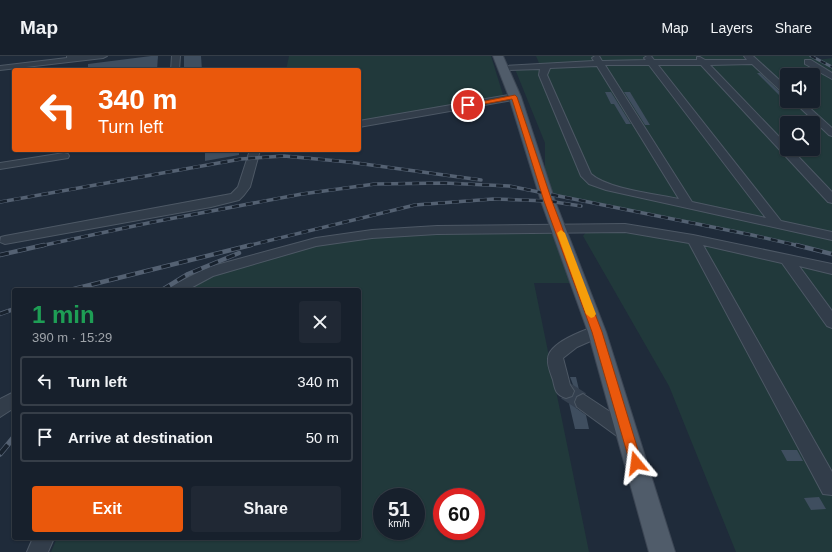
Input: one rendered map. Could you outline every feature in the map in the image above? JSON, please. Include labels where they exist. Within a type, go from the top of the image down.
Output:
[{"type":"main road","points":[[501,62],[515,97],[545,193],[597,332],[662,552]]},
{"type":"street","points":[[0,68],[71,58],[103,56]]},
{"type":"street","points":[[175,68],[176,56]]},
{"type":"street","points":[[536,56],[540,63],[547,66]]},
{"type":"street","points":[[700,59],[832,199]]},
{"type":"street","points":[[501,62],[547,66],[597,60],[751,59],[780,86]]},
{"type":"street","points":[[597,60],[688,205]]},
{"type":"street","points":[[649,60],[778,225]]},
{"type":"street","points":[[808,62],[832,77]]},
{"type":"street","points":[[547,66],[543,75],[589,179],[598,185],[832,236]]},
{"type":"street","points":[[361,124],[515,97]]},
{"type":"street","points":[[805,108],[832,133]]},
{"type":"street","points":[[5,240],[211,203],[235,197],[244,187],[254,152]]},
{"type":"street","points":[[0,166],[64,156]]},
{"type":"street","points":[[180,288],[209,272],[316,242],[348,237],[437,230],[559,228],[593,230],[625,228],[693,239],[832,269]]},
{"type":"street","points":[[693,239],[830,487]]},
{"type":"street","points":[[787,260],[832,322]]},
{"type":"street","points":[[566,392],[561,382],[555,360],[556,355],[572,343],[597,332]]},
{"type":"street","points":[[0,398],[12,395]]},
{"type":"street","points":[[0,409],[12,400]]},
{"type":"street","points":[[582,402],[627,433]]},
{"type":"street","points":[[37,552],[43,540]]},
{"type":"green space","points":[[289,56],[491,56],[504,98],[361,123],[361,68],[286,68]]},
{"type":"green space","points":[[536,56],[811,56],[818,60],[832,58],[832,254],[545,193],[545,143],[515,69],[541,68]]},
{"type":"green space","points":[[559,228],[580,283],[534,283],[589,552],[51,552],[56,540],[361,540],[361,288],[179,288],[189,282],[347,237]]},
{"type":"green space","points":[[601,231],[679,238],[832,272],[832,552],[736,552],[669,386],[583,236],[586,232]]},
{"type":"building","points":[[158,56],[157,68],[88,68],[88,64]]},
{"type":"building","points":[[184,56],[201,56],[202,68],[184,68]]},
{"type":"building","points":[[757,73],[760,73],[780,92],[780,96]]},
{"type":"building","points":[[605,92],[611,92],[631,124],[626,124],[614,104],[611,104]]},
{"type":"building","points":[[624,92],[630,92],[650,125],[645,125]]},
{"type":"building","points":[[205,152],[239,152],[239,155],[205,161]]},
{"type":"building","points":[[570,377],[576,377],[580,394],[576,396],[574,403],[576,408],[586,415],[589,429],[575,429],[568,399],[573,397],[575,390]]},
{"type":"building","points":[[781,450],[797,450],[803,461],[787,461]]},
{"type":"building","points":[[819,497],[826,509],[811,510],[804,498]]},
{"type":"tunnel","points":[[566,391],[583,402]]},
{"type":"railway","points":[[811,56],[832,67]]},
{"type":"railway","points":[[0,202],[241,159],[284,156],[349,162],[481,180]]},
{"type":"railway","points":[[40,246],[153,222],[302,194],[375,184],[444,183],[509,186],[800,246]]},
{"type":"railway","points":[[247,246],[415,205],[493,199],[548,201],[581,206]]},
{"type":"railway","points":[[0,255],[44,245]]},
{"type":"railway","points":[[78,288],[251,245]]},
{"type":"railway","points":[[796,245],[800,246]]},
{"type":"railway","points":[[800,246],[832,254]]},
{"type":"railway","points":[[165,288],[188,274],[239,253]]},
{"type":"railway","points":[[0,314],[12,310]]},
{"type":"railway","points":[[0,454],[12,439]]},
{"type":"slow traffic","points":[[561,233],[591,314]]},
{"type":"route","points":[[468,105],[515,97],[548,201],[597,332],[636,463]]}]
